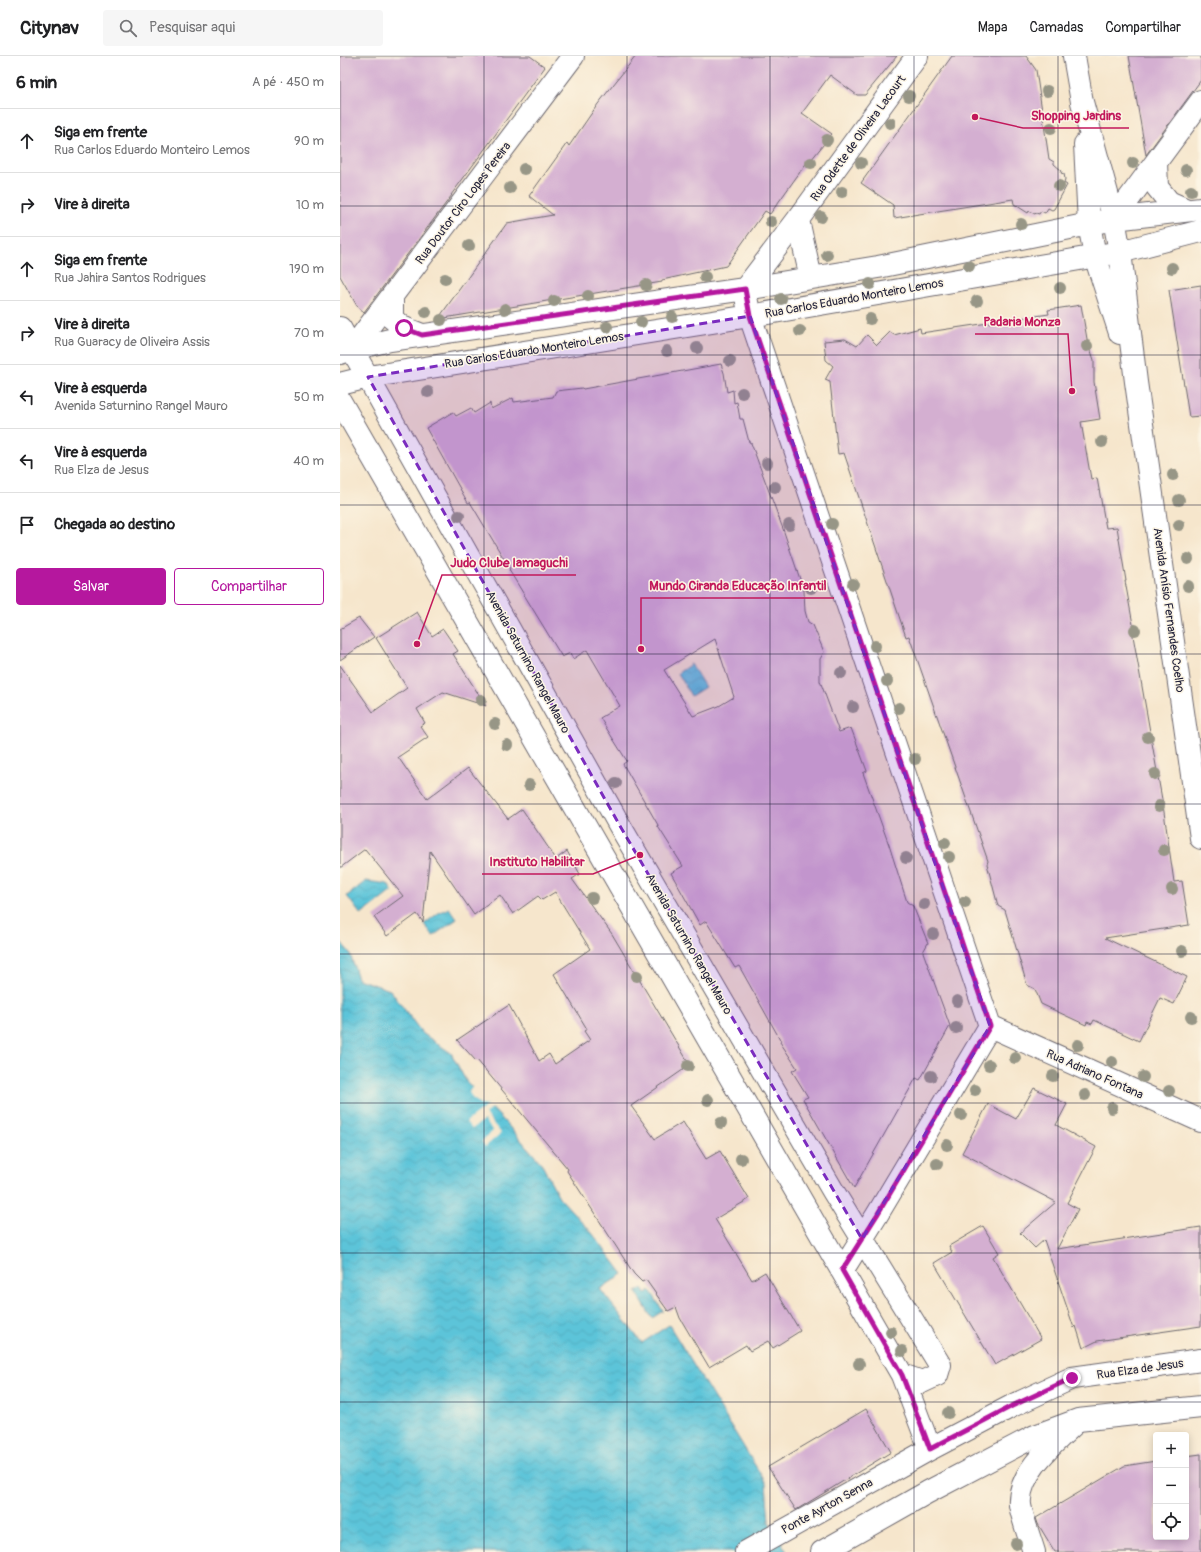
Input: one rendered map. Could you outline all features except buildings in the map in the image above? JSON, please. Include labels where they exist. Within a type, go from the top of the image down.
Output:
[{"type":"street","name":"Rua Doutor Ciro Lopes Pereira","points":[[346,351],[392,297],[573,56]]},
{"type":"street","name":"Rua Odette de Oliveira Lacourt","points":[[745,289],[798,220],[917,56]]},
{"type":"street","name":"Avenida Anísio Fernandes Coelho","points":[[1074,56],[1082,102],[1114,219],[1120,252],[1136,382],[1201,838]]},
{"type":"street","points":[[1114,219],[1201,101]]},
{"type":"street","name":"Avenida Anísio Fernandes Coelho","points":[[1082,102],[1089,224],[1095,256],[1136,382]]},
{"type":"street","points":[[1156,162],[1157,187],[1169,202],[1194,209]]},
{"type":"street","points":[[346,351],[390,340],[745,289],[878,267],[1114,219],[1194,209]]},
{"type":"street","points":[[798,220],[811,278]]},
{"type":"street","name":"Rua Carlos Eduardo Monteiro Lemos","points":[[340,384],[368,377],[750,316],[1120,252],[1201,231]]},
{"type":"street","points":[[745,289],[750,316],[990,1026],[842,1270]]},
{"type":"street","points":[[392,297],[392,318],[404,328],[422,335]]},
{"type":"street","name":"Avenida Saturnino Rangel Mauro","points":[[340,328],[346,351],[368,377],[620,826],[862,1239],[940,1365],[937,1375],[922,1382],[902,1375]]},
{"type":"street","points":[[340,401],[902,1375],[930,1449]]},
{"type":"street","points":[[594,841],[620,826]]},
{"type":"street","name":"Rua Adriano Fontana","points":[[990,1026],[1201,1121]]},
{"type":"street","name":"Rua Elza de Jesus","points":[[907,1460],[1012,1406],[1072,1378],[1201,1360]]},
{"type":"street","points":[[822,1552],[928,1492],[1035,1436],[1078,1420],[1201,1407]]},
{"type":"street","points":[[1034,1552],[1020,1504],[1023,1486],[1038,1459],[1078,1420]]},
{"type":"street","name":"Ponte Ayrton Senna","points":[[746,1552],[907,1460]]},
{"type":"highlighted area","points":[[750,316],[990,1026],[862,1239],[620,826],[368,377]]},
{"type":"water","points":[[691,664],[705,687],[691,696],[678,673]]},
{"type":"water","points":[[366,881],[388,884],[392,891],[361,915],[347,896]]},
{"type":"water","points":[[449,908],[457,919],[433,936],[424,924],[440,912]]},
{"type":"water","points":[[340,941],[350,953],[358,979],[390,990],[422,1033],[451,1053],[466,1081],[541,1163],[559,1197],[592,1233],[623,1274],[600,1289],[642,1343],[669,1325],[766,1483],[769,1522],[787,1552],[340,1552]]},
{"type":"water","points":[[642,1288],[645,1294],[650,1290],[663,1311],[652,1318],[636,1292]]},
{"type":"pier","points":[[473,1086],[493,1107],[485,1114],[501,1133],[485,1147],[482,1141],[493,1131],[484,1120],[472,1129],[466,1122],[488,1105],[480,1104],[472,1098],[469,1092]]},
{"type":"place","name":"Shopping Jardins","points":[[975,117]]},
{"type":"place","name":"Padaria Monza","points":[[1072,391]]},
{"type":"place","name":"Judo Clube Iamaguchi","points":[[417,644]]},
{"type":"place","name":"Mundo Ciranda Educação Infantil","points":[[641,649]]},
{"type":"place","name":"Instituto Habilitar","points":[[640,855]]},
{"type":"route","points":[[404,328],[422,335],[745,289],[750,316],[760,347],[990,1026],[877,1215],[842,1270],[902,1375],[930,1449],[1012,1406],[1072,1378]]}]
